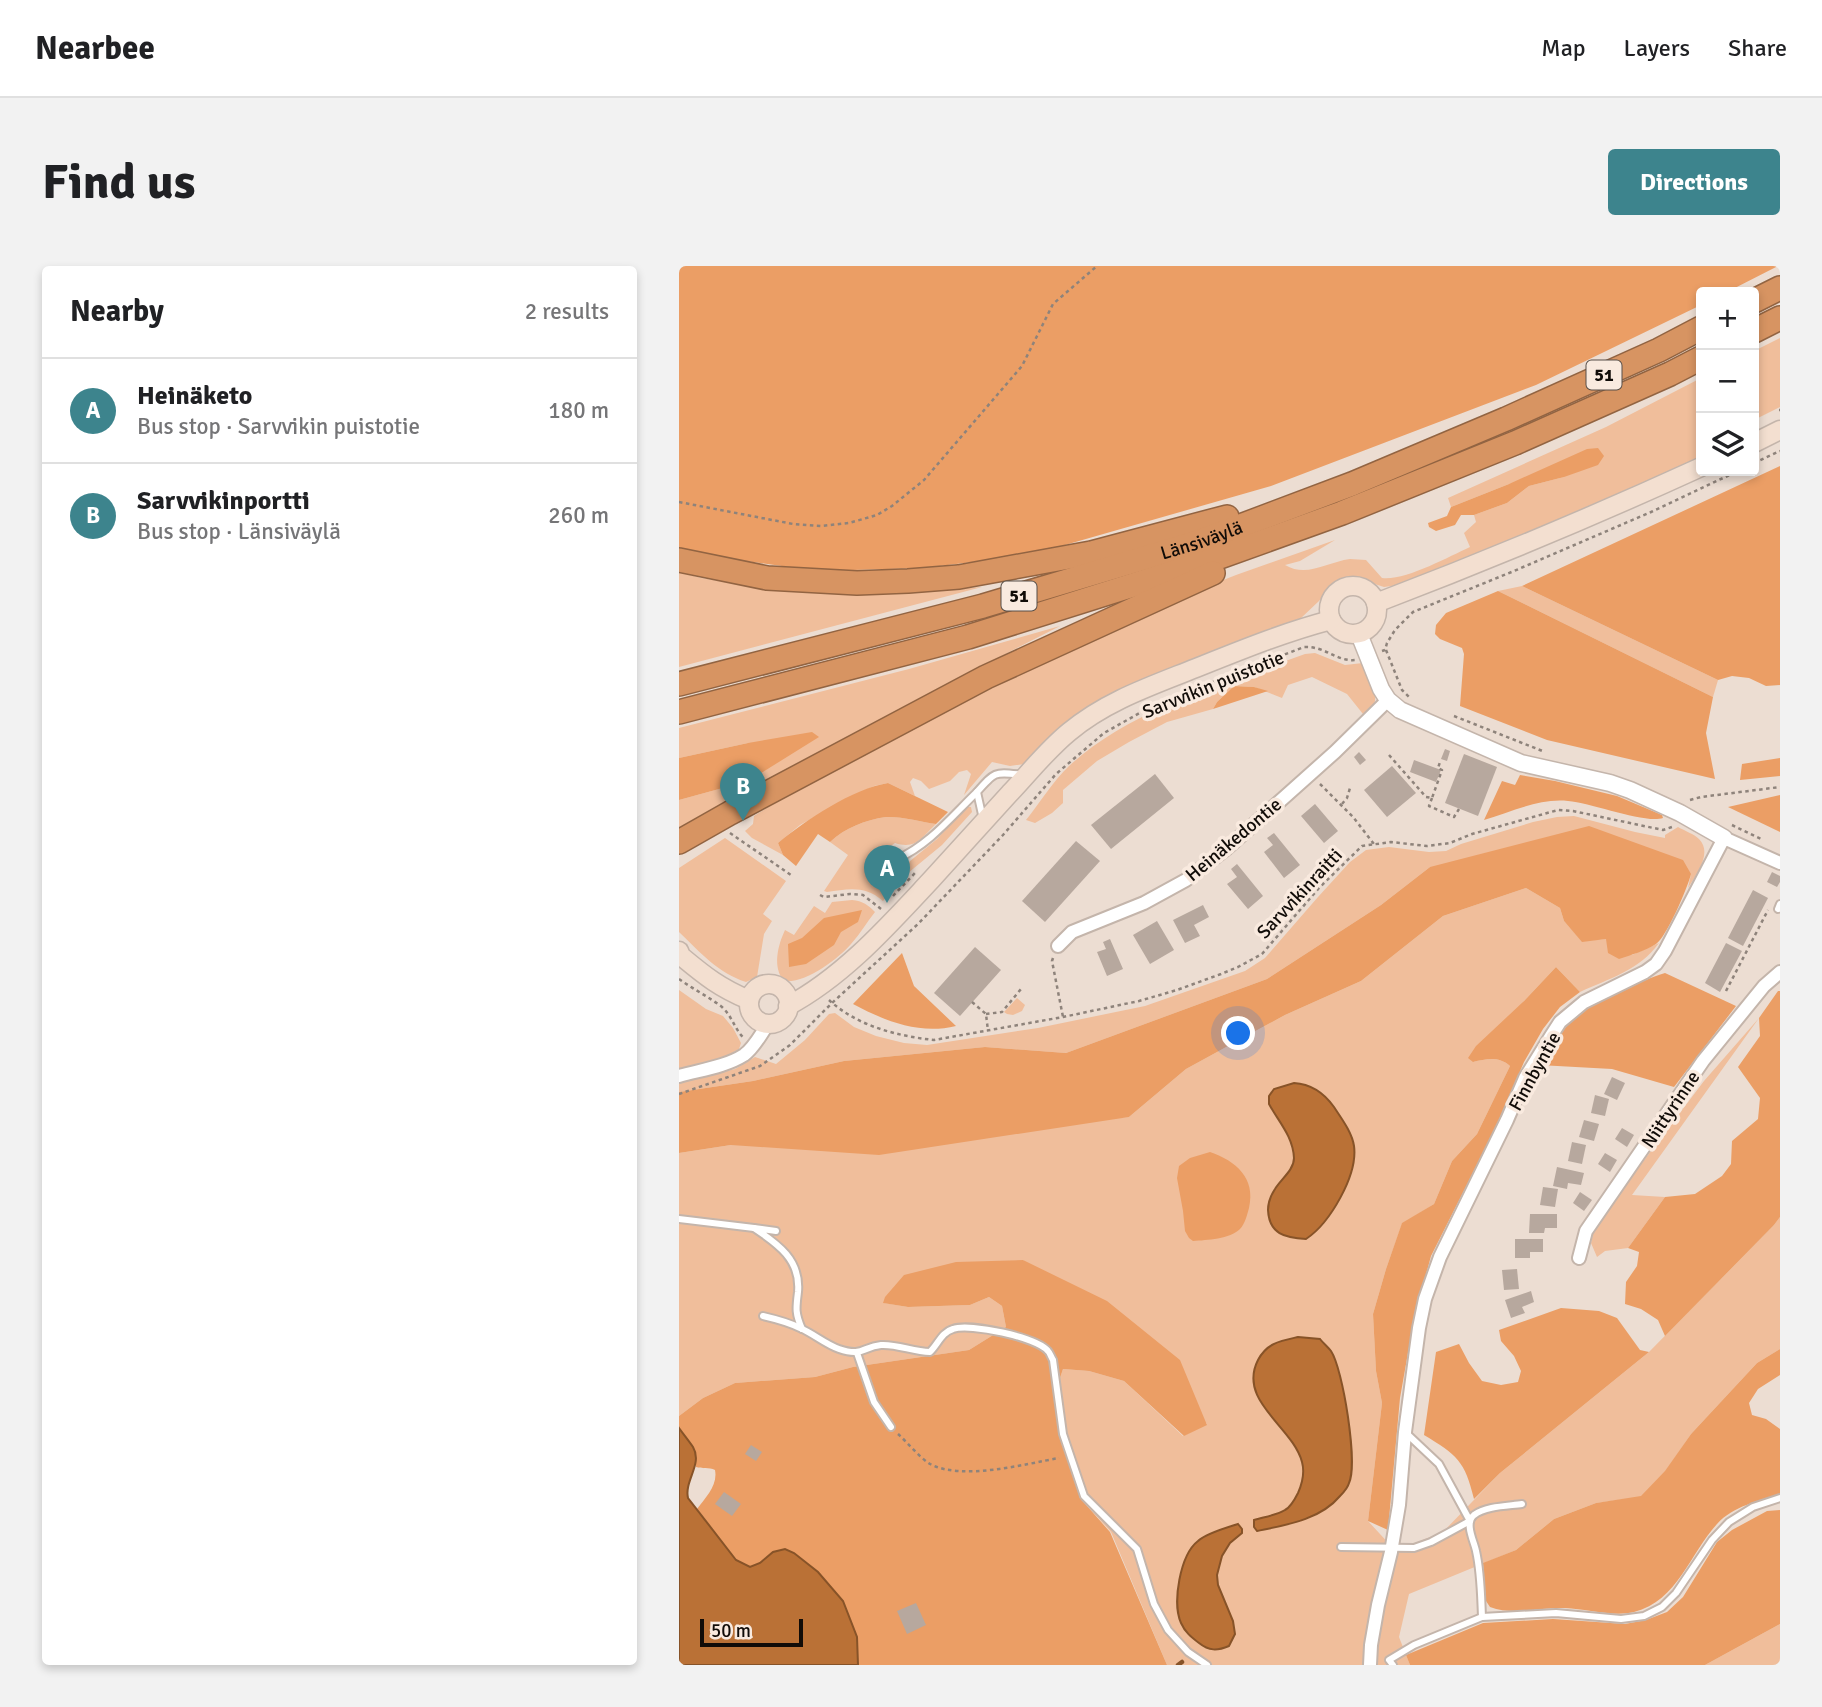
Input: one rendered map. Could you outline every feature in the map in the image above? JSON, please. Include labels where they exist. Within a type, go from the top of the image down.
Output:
[{"type":"highway","points":[[1759,298],[1780,288]]},
{"type":"highway","points":[[1759,328],[1780,318]]},
{"type":"highway","name":"Länsiväylä","points":[[679,684],[995,603],[1199,542],[1352,484],[1506,419],[1696,331]]},
{"type":"highway","name":"Länsiväylä","points":[[679,712],[968,637],[1203,563],[1342,513],[1515,443],[1696,361]]},
{"type":"highway","points":[[679,560],[767,578],[807,582],[857,583],[959,577],[1091,553],[1352,484]]},
{"type":"highway","points":[[679,842],[986,677],[1342,513]]},
{"type":"main road","points":[[1759,440],[1780,430]]},
{"type":"main road","points":[[1376,603],[1578,523],[1696,469]]},
{"type":"main road","points":[[1357,587],[1366,590],[1376,603],[1377,610],[1372,625],[1359,634],[1343,632],[1331,620],[1330,603],[1341,590],[1357,587]]},
{"type":"main road","name":"Sarvvikin puistotie","points":[[788,1006],[810,994],[846,965],[900,913],[1026,775],[1068,733],[1096,712],[1121,699],[1247,648],[1331,620]]},
{"type":"main road","points":[[680,954],[711,982],[749,999]]},
{"type":"main road","points":[[769,984],[784,992],[788,1006],[781,1019],[768,1024],[755,1018],[749,1006],[749,999],[754,990],[769,984]]},
{"type":"street","points":[[1359,634],[1381,689],[1388,700],[1401,710],[1521,763],[1630,790],[1728,832],[1780,863]]},
{"type":"street","name":"Heinäkedontie","points":[[1058,946],[1072,932],[1144,903],[1186,880],[1270,810],[1388,700]]},
{"type":"street","name":"Finnbyntie","points":[[1369,1665],[1378,1605],[1399,1505],[1417,1342],[1425,1299],[1440,1257],[1525,1078],[1551,1036],[1571,1012],[1584,1002],[1656,964],[1728,832]]},
{"type":"street","name":"Niittyrinne","points":[[1579,1258],[1586,1231],[1703,1061],[1765,986],[1780,972]]},
{"type":"street","points":[[679,1076],[722,1065],[744,1055],[768,1024]]},
{"type":"lane","points":[[897,859],[913,852],[932,836],[992,775],[999,772],[1026,775]]},
{"type":"lane","points":[[977,792],[984,821]]},
{"type":"lane","points":[[679,1219],[776,1231]]},
{"type":"lane","points":[[754,1228],[774,1241],[790,1258],[798,1276],[796,1316],[803,1329]]},
{"type":"lane","points":[[763,1316],[803,1329],[839,1349],[857,1353],[877,1345],[930,1352],[944,1333],[955,1328],[971,1327],[991,1330],[1048,1350],[1053,1360],[1063,1434],[1084,1496],[1137,1549],[1154,1604],[1168,1630],[1188,1652],[1207,1665]]},
{"type":"lane","points":[[857,1353],[874,1402],[891,1427]]},
{"type":"lane","points":[[1405,1432],[1439,1464],[1469,1521],[1478,1563],[1482,1617]]},
{"type":"lane","points":[[1369,1665],[1391,1662],[1414,1644],[1482,1617],[1556,1613],[1621,1619],[1644,1616],[1662,1607],[1676,1593],[1712,1540],[1729,1522],[1753,1507],[1780,1498]]},
{"type":"lane","points":[[1341,1547],[1415,1548],[1431,1542],[1485,1510],[1522,1504]]},
{"type":"path","points":[[679,502],[793,524],[821,526],[849,523],[877,515],[924,481],[1022,366],[1052,304],[1097,266]]},
{"type":"path","points":[[1759,461],[1780,451]]},
{"type":"path","points":[[1410,698],[1402,690],[1385,650],[1395,630],[1413,612],[1639,518],[1727,476]]},
{"type":"path","name":"Sarvvikin puistotie","points":[[771,1058],[790,1045],[918,924],[1003,835],[1056,774],[1104,733],[1145,710],[1304,647],[1314,646],[1351,661],[1385,650]]},
{"type":"path","points":[[1448,713],[1544,752]]},
{"type":"path","points":[[1389,755],[1426,797],[1432,798]]},
{"type":"path","points":[[1440,762],[1438,768],[1442,770],[1429,806],[1454,817],[1459,809]]},
{"type":"path","points":[[1314,779],[1342,805],[1374,844],[1391,842],[1427,846],[1450,843],[1472,834],[1558,810],[1663,830],[1674,827],[1684,802],[1701,797],[1780,788]]},
{"type":"path","points":[[1342,805],[1350,788]]},
{"type":"path","points":[[727,831],[791,875]]},
{"type":"path","points":[[1728,832],[1768,842]]},
{"type":"path","name":"Sarvvikinraitti","points":[[832,1003],[877,1028],[913,1038],[934,1040],[1063,1017],[1177,990],[1238,967],[1262,954],[1319,888],[1362,846],[1374,844]]},
{"type":"path","points":[[820,895],[863,895],[881,909]]},
{"type":"path","points":[[1726,991],[1770,905],[1779,906]]},
{"type":"path","points":[[1058,946],[1052,961],[1063,1017]]},
{"type":"path","points":[[679,979],[722,1008],[735,1023],[740,1035]]},
{"type":"path","points":[[986,1014],[1002,1012],[1020,988]]},
{"type":"path","points":[[972,1002],[986,1014],[988,1031]]},
{"type":"path","points":[[891,1427],[929,1463],[949,1470],[1007,1467],[1069,1456]]},
{"type":"shaded area","points":[[679,266],[1778,266],[1737,287],[1696,287],[1696,307],[1536,385],[1271,486],[1030,555],[923,568],[818,571],[679,550]]},
{"type":"shaded area","points":[[1780,338],[1780,407],[1759,418],[1759,350]]},
{"type":"shaded area","points":[[1696,381],[1696,461],[1506,544],[1399,585],[1384,587],[1356,578],[1333,583],[1300,619],[1120,690],[1024,764],[1010,766],[992,762],[964,795],[971,774],[967,770],[959,772],[950,781],[929,789],[913,778],[910,782],[915,796],[888,783],[874,786],[800,825],[778,843],[783,855],[752,838],[745,831],[753,824],[754,816],[805,784],[1015,671],[1125,619],[1236,575],[1335,540],[1300,561],[1285,565],[1293,569],[1309,570],[1350,559],[1366,560],[1382,578],[1391,578],[1414,572],[1470,547],[1464,533],[1476,522],[1474,515],[1507,503],[1529,486],[1564,477],[1509,484],[1451,507],[1448,498],[1606,427]]},
{"type":"shaded area","points":[[1598,448],[1604,456],[1598,465],[1529,486],[1507,503],[1474,515],[1461,515],[1455,525],[1436,531],[1429,527],[1428,523],[1447,516],[1451,507],[1587,449]]},
{"type":"shaded area","points":[[1780,466],[1780,685],[1766,686],[1749,678],[1732,676],[1718,680],[1522,586],[1759,476]]},
{"type":"shaded area","points":[[679,572],[775,590],[852,595],[982,587],[679,667]]},
{"type":"shaded area","points":[[1522,586],[1718,680],[1713,697],[1498,591]]},
{"type":"shaded area","points":[[1498,591],[1713,697],[1706,733],[1715,779],[1547,740],[1460,706],[1464,654],[1462,648],[1440,639],[1435,634],[1436,625],[1446,613]]},
{"type":"shaded area","points":[[1060,626],[679,832],[679,800],[730,786],[748,743],[679,758],[679,728],[909,669]]},
{"type":"shaded area","points":[[1315,653],[1345,665],[1363,663],[1374,692],[1374,705],[1370,710],[1363,714],[1347,694],[1312,677],[1288,685],[1282,698],[1254,687],[1234,686],[1213,709],[1167,722],[1097,761],[1063,790],[1063,803],[1052,813],[1035,823],[1026,820],[1069,766],[1121,728],[1212,687],[1305,654]]},
{"type":"shaded area","points":[[1234,686],[1254,687],[1268,691],[1213,709]]},
{"type":"shaded area","points":[[812,732],[819,737],[758,775],[679,800],[679,758]]},
{"type":"shaded area","points":[[1780,758],[1780,776],[1740,780],[1742,764]]},
{"type":"shaded area","points":[[1520,775],[1617,796],[1662,815],[1663,818],[1631,816],[1578,803],[1557,801],[1525,806],[1484,820],[1502,781],[1515,785]]},
{"type":"shaded area","points":[[888,783],[948,812],[936,824],[892,817],[871,820],[856,825],[830,842],[818,834],[796,866],[783,855],[778,843],[802,825],[845,799]]},
{"type":"shaded area","points":[[1780,795],[1780,832],[1728,807]]},
{"type":"shaded area","points":[[966,807],[971,807],[972,812],[942,845],[908,873],[883,901],[863,890],[824,891],[848,855],[830,842],[842,833],[863,823],[886,817],[936,824],[918,841],[908,845],[895,843],[875,857],[893,875],[937,839]]},
{"type":"shaded area","points":[[1574,816],[1665,838],[1665,835],[1678,827],[1697,837],[1703,845],[1702,864],[1688,888],[1691,874],[1430,867],[1381,905],[1267,979],[1066,1053],[985,1047],[844,1061],[753,1081],[679,1092],[679,1083],[735,1069],[755,1057],[776,1064],[805,1040],[829,1014],[835,1013],[854,1027],[876,1036],[927,1045],[1038,1028],[1145,1006],[1245,971],[1265,958],[1350,862],[1366,850],[1389,847],[1429,852],[1446,851],[1533,822]]},
{"type":"shaded area","points":[[1589,826],[1683,860],[1691,874],[1665,932],[1656,944],[1647,949],[1619,959],[1608,953],[1606,939],[1582,942],[1564,921],[1560,908],[1526,888],[1443,916],[1361,981],[1285,1015],[1186,1069],[1129,1117],[879,1155],[731,1145],[679,1153],[679,1092],[753,1081],[844,1061],[985,1047],[1066,1053],[1267,979],[1381,905],[1430,867]]},
{"type":"shaded area","points":[[725,838],[786,881],[763,914],[772,921],[764,934],[757,977],[746,982],[718,967],[679,932],[679,868]]},
{"type":"shaded area","points":[[1526,888],[1560,908],[1564,921],[1582,941],[1606,939],[1632,955],[1659,943],[1633,967],[1580,992],[1556,967],[1473,1062],[1488,1059],[1510,1066],[1477,1134],[1452,1161],[1434,1204],[1402,1224],[1373,1314],[1376,1371],[1382,1403],[1368,1521],[1392,1547],[1392,1552],[1443,1532],[1500,1473],[1649,1352],[1780,1217],[1780,1349],[1757,1363],[1691,1434],[1665,1472],[1641,1497],[1596,1503],[1554,1519],[1516,1550],[1409,1594],[1399,1637],[1410,1665],[1167,1665],[1111,1532],[1080,1498],[1060,1432],[1055,1393],[1063,1369],[1089,1371],[1124,1381],[1183,1436],[1207,1424],[1023,1260],[884,1303],[908,1307],[970,1305],[989,1297],[1002,1306],[1006,1327],[969,1350],[853,1367],[815,1377],[735,1383],[703,1398],[679,1416],[679,1153],[731,1145],[1129,1117],[1186,1069],[1285,1015],[1361,981],[1443,916]]},
{"type":"shaded area","points":[[852,900],[865,904],[875,912],[854,940],[838,957],[811,975],[784,981],[777,963],[778,949],[785,930],[794,935],[814,906],[825,913],[832,902]]},
{"type":"shaded area","points":[[862,910],[858,922],[841,932],[834,945],[806,964],[789,967],[788,944],[802,938],[824,918]]},
{"type":"shaded area","points":[[902,953],[914,986],[956,1026],[929,1029],[903,1025],[853,1004]]},
{"type":"shaded area","points":[[1556,967],[1580,992],[1560,1007],[1543,1029],[1524,1062],[1496,1127],[1431,1256],[1414,1319],[1400,1398],[1388,1530],[1368,1521],[1382,1403],[1376,1371],[1373,1314],[1386,1269],[1402,1223],[1434,1204],[1452,1161],[1477,1134],[1510,1066],[1497,1060],[1473,1062],[1468,1058],[1476,1046]]},
{"type":"shaded area","points":[[1665,973],[1736,1006],[1674,1087],[1612,1069],[1539,1065],[1563,1030],[1582,1013],[1616,992]]},
{"type":"shaded area","points":[[679,990],[706,1009],[723,1016],[741,1043],[739,1049],[727,1056],[679,1069]]},
{"type":"shaded area","points":[[1778,991],[1780,1217],[1665,1336],[1658,1320],[1641,1309],[1625,1304],[1626,1282],[1637,1266],[1639,1252],[1628,1248],[1665,1197],[1695,1194],[1722,1176],[1731,1164],[1732,1141],[1758,1119],[1760,1098],[1738,1067],[1760,1036],[1759,1018]]},
{"type":"shaded area","points":[[1017,998],[1025,1005],[1022,1011],[1013,1015],[1004,1012]]},
{"type":"shaded area","points":[[1759,1018],[1632,1195],[1665,1197],[1628,1248],[1605,1251],[1597,1257],[1591,1243],[1593,1234],[1623,1188],[1704,1081]]},
{"type":"shaded area","points":[[1294,1083],[1311,1087],[1326,1097],[1346,1125],[1354,1146],[1352,1171],[1341,1197],[1324,1222],[1306,1239],[1279,1233],[1271,1225],[1268,1210],[1272,1194],[1290,1170],[1294,1158],[1288,1136],[1269,1104],[1269,1096],[1274,1089]]},
{"type":"shaded area","points":[[1210,1152],[1228,1160],[1247,1179],[1250,1188],[1249,1208],[1243,1225],[1236,1232],[1218,1238],[1193,1241],[1185,1231],[1177,1178],[1179,1166],[1190,1158]]},
{"type":"shaded area","points":[[1023,1260],[1107,1301],[1180,1360],[1207,1425],[1184,1436],[1124,1381],[1089,1371],[1063,1369],[1055,1393],[1060,1432],[1080,1498],[1110,1532],[1167,1665],[858,1665],[857,1637],[843,1601],[818,1572],[766,1557],[750,1567],[736,1560],[697,1509],[713,1486],[715,1470],[696,1467],[694,1449],[679,1428],[679,1416],[703,1398],[735,1383],[815,1377],[853,1367],[969,1350],[1006,1327],[1002,1306],[989,1297],[970,1305],[908,1307],[883,1303],[885,1297],[904,1275],[956,1262]]},
{"type":"shaded area","points":[[1561,1308],[1599,1311],[1617,1318],[1640,1350],[1649,1352],[1500,1473],[1474,1499],[1467,1476],[1458,1460],[1424,1435],[1436,1352],[1459,1344],[1482,1381],[1501,1385],[1518,1382],[1521,1371],[1514,1356],[1501,1341],[1499,1330]]},
{"type":"shaded area","points":[[1298,1337],[1320,1339],[1336,1361],[1348,1416],[1352,1456],[1349,1483],[1323,1511],[1302,1520],[1257,1531],[1254,1520],[1278,1513],[1291,1505],[1301,1486],[1303,1470],[1297,1449],[1260,1401],[1253,1375],[1258,1360],[1270,1346]]},
{"type":"shaded area","points":[[1780,1349],[1780,1375],[1758,1389],[1749,1403],[1752,1415],[1766,1419],[1780,1429],[1780,1494],[1747,1505],[1723,1518],[1662,1598],[1634,1612],[1617,1614],[1565,1608],[1518,1611],[1490,1607],[1486,1601],[1483,1563],[1516,1550],[1554,1519],[1596,1503],[1641,1496],[1665,1471],[1691,1434],[1757,1363]]},
{"type":"shaded area","points":[[679,1428],[693,1447],[696,1460],[687,1492],[688,1498],[736,1560],[750,1567],[760,1563],[773,1552],[785,1549],[818,1572],[843,1601],[857,1637],[858,1665],[679,1665]]},
{"type":"shaded area","points":[[1780,1510],[1780,1624],[1705,1665],[1410,1665],[1406,1655],[1483,1623],[1553,1619],[1625,1624],[1667,1612],[1683,1597],[1717,1542],[1732,1530],[1767,1511]]},
{"type":"shaded area","points":[[1238,1524],[1242,1533],[1230,1543],[1222,1556],[1217,1575],[1235,1634],[1229,1646],[1210,1649],[1191,1636],[1181,1623],[1177,1604],[1179,1580],[1186,1557],[1198,1541]]},
{"type":"shaded area","points":[[1780,1624],[1780,1665],[1705,1665]]},
{"type":"building","points":[[1445,749],[1450,751],[1447,761],[1441,759]]},
{"type":"building","points":[[1359,752],[1366,760],[1360,765],[1354,757]]},
{"type":"building","points":[[1464,754],[1497,767],[1478,816],[1445,803]]},
{"type":"building","points":[[1414,760],[1441,770],[1436,782],[1410,772]]},
{"type":"building","points":[[1392,766],[1416,793],[1387,817],[1364,790]]},
{"type":"building","points":[[1155,774],[1174,798],[1111,849],[1091,825]]},
{"type":"building","points":[[1315,804],[1338,831],[1324,843],[1301,816]]},
{"type":"building","points":[[1274,833],[1300,865],[1284,878],[1264,852],[1273,845],[1267,838]]},
{"type":"building","points":[[1076,841],[1100,861],[1045,922],[1022,901]]},
{"type":"building","points":[[1237,864],[1263,896],[1248,909],[1227,884],[1237,877],[1231,869]]},
{"type":"building","points":[[1772,872],[1780,876],[1777,887],[1767,882]]},
{"type":"building","points":[[1753,890],[1768,898],[1743,946],[1728,938]]},
{"type":"building","points":[[1203,905],[1209,917],[1194,925],[1200,936],[1185,943],[1173,920]]},
{"type":"building","points":[[1157,921],[1174,950],[1150,964],[1133,935]]},
{"type":"building","points":[[1110,939],[1123,969],[1107,976],[1097,952],[1106,949],[1103,942]]},
{"type":"building","points":[[1726,943],[1742,951],[1720,992],[1705,983]]},
{"type":"building","points":[[975,947],[1001,970],[960,1016],[934,993]]},
{"type":"building","points":[[1612,1077],[1625,1083],[1617,1100],[1604,1094]]},
{"type":"building","points":[[1595,1095],[1609,1099],[1605,1116],[1591,1113]]},
{"type":"building","points":[[1584,1120],[1599,1124],[1594,1141],[1579,1137]]},
{"type":"building","points":[[1622,1128],[1634,1135],[1627,1147],[1615,1139]]},
{"type":"building","points":[[1572,1142],[1586,1145],[1582,1164],[1568,1161]]},
{"type":"building","points":[[1605,1153],[1617,1160],[1610,1172],[1598,1164]]},
{"type":"building","points":[[1557,1167],[1584,1173],[1581,1185],[1568,1183],[1567,1189],[1553,1186]]},
{"type":"building","points":[[1543,1187],[1558,1189],[1555,1207],[1540,1205]]},
{"type":"building","points":[[1580,1192],[1592,1200],[1584,1211],[1573,1203]]},
{"type":"building","points":[[1530,1214],[1557,1214],[1557,1228],[1545,1228],[1544,1233],[1529,1233]]},
{"type":"building","points":[[1515,1239],[1543,1239],[1543,1252],[1530,1252],[1530,1258],[1515,1258]]},
{"type":"building","points":[[1517,1269],[1519,1289],[1504,1290],[1502,1270]]},
{"type":"building","points":[[1531,1291],[1534,1302],[1522,1307],[1525,1313],[1511,1318],[1505,1300]]},
{"type":"building","points":[[751,1445],[762,1452],[756,1461],[745,1454]]},
{"type":"building","points":[[724,1492],[741,1504],[732,1516],[715,1504]]},
{"type":"building","points":[[916,1603],[926,1625],[907,1634],[897,1611]]},
{"type":"waterway","points":[[1178,1665],[1182,1662]]},
{"type":"place","name":"Sarvvikinportti","points":[[743,821]]},
{"type":"place","name":"Heinäketo","points":[[887,903]]}]
